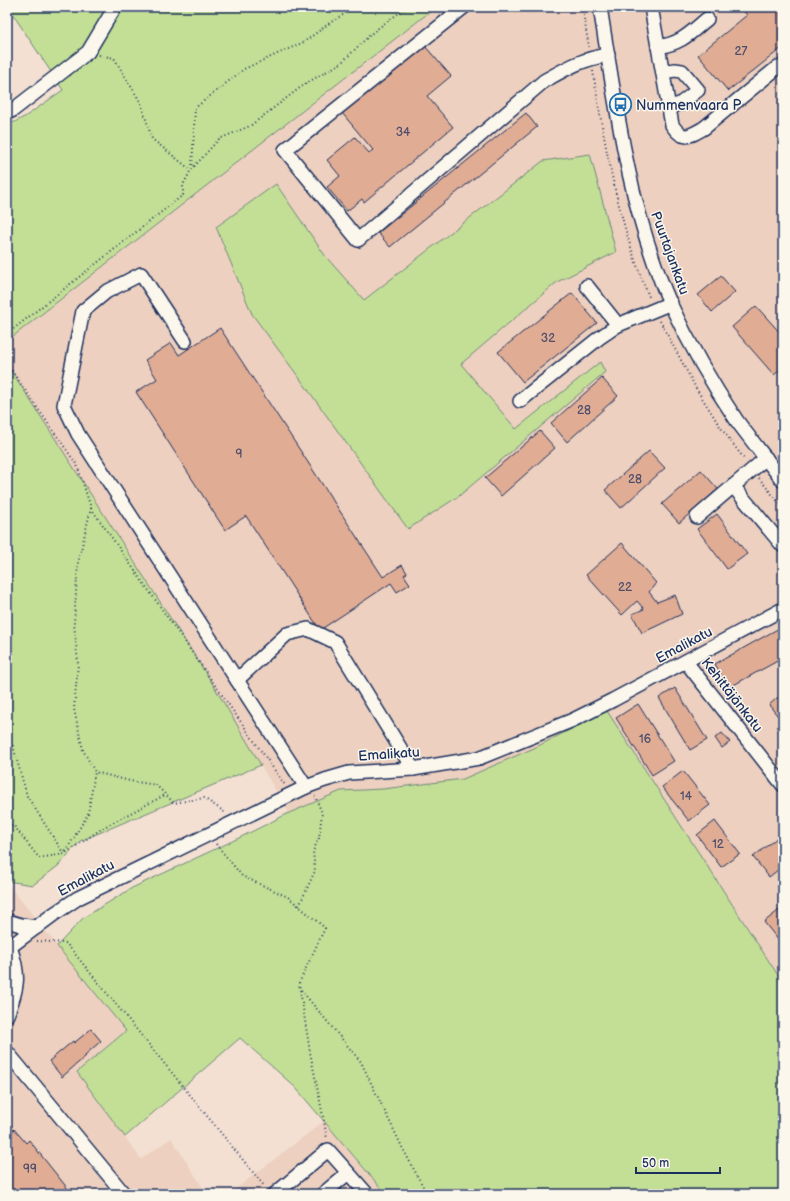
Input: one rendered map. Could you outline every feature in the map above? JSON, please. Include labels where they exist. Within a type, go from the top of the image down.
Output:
[{"type":"street","points":[[7,113],[88,52],[115,7]]},
{"type":"street","points":[[464,7],[285,150],[358,240],[544,81],[574,64],[591,57],[608,54]]},
{"type":"street","name":"Puurtajankatu","points":[[600,7],[629,177],[647,242],[671,303],[712,380],[738,421],[783,481]]},
{"type":"street","points":[[650,7],[672,125],[678,134],[686,136],[704,128],[778,67]]},
{"type":"street","points":[[658,47],[672,45],[680,41],[707,19]]},
{"type":"street","points":[[662,72],[675,70],[682,71],[698,90],[680,104],[668,106]]},
{"type":"street","points":[[185,341],[141,274],[106,292],[83,311],[64,405],[78,434],[237,680],[308,786]]},
{"type":"street","points":[[587,286],[618,325]]},
{"type":"street","points":[[520,401],[599,338],[618,325],[671,303]]},
{"type":"street","points":[[697,517],[766,458]]},
{"type":"street","points":[[733,486],[783,546]]},
{"type":"street","name":"Emalikatu","points":[[12,945],[78,898],[209,836],[308,786],[349,773],[413,769],[479,758],[499,751],[573,720],[686,662],[783,609]]},
{"type":"street","points":[[237,680],[287,634],[308,629],[335,642],[413,769]]},
{"type":"street","name":"Kehittäjänkatu","points":[[686,662],[783,785]]},
{"type":"street","points":[[7,921],[21,926],[37,927]]},
{"type":"street","points":[[7,1015],[14,998],[17,974],[12,945]]},
{"type":"street","points":[[7,1052],[124,1194]]},
{"type":"street","points":[[271,1192],[328,1150],[366,1194]]},
{"type":"street","points":[[323,1194],[348,1173]]},
{"type":"path","points":[[192,170],[195,108],[244,69],[304,42],[331,22],[356,7]]},
{"type":"path","points":[[7,334],[183,195],[183,185],[192,170],[218,138],[250,126],[305,84],[341,63],[373,32],[407,7]]},
{"type":"path","points":[[88,52],[114,58],[141,103],[152,139],[192,170]]},
{"type":"path","points":[[7,364],[77,466],[90,508],[291,794]]},
{"type":"path","points":[[64,854],[88,814],[95,772],[83,750],[74,709],[78,664],[74,623],[78,563],[90,508]]},
{"type":"path","points":[[7,735],[13,746],[27,796],[64,854]]},
{"type":"path","points":[[95,772],[130,781],[156,785],[174,803],[204,798],[228,814]]},
{"type":"path","points":[[299,906],[315,871],[313,851],[319,838],[322,813],[308,786]]},
{"type":"path","points":[[7,824],[14,826],[39,858],[64,854],[106,826],[166,795]]},
{"type":"path","points":[[209,836],[242,876],[288,897],[325,928],[299,983],[328,1150]]},
{"type":"path","points":[[12,945],[66,943],[271,1192]]},
{"type":"path","points":[[300,989],[361,1062],[403,1150],[427,1194]]},
{"type":"shaded area","points":[[436,7],[783,7],[783,983],[607,711],[534,748],[463,779],[383,789],[341,791],[289,813],[209,678],[7,364],[7,341]]},
{"type":"shaded area","points":[[7,883],[126,1031],[77,1072],[141,1159],[171,1138],[207,1194],[7,1194]]},
{"type":"shaded area","points":[[324,1121],[386,1194],[229,1194]]},
{"type":"green space","points":[[8,7],[436,7],[7,341],[7,126],[26,116],[63,90]]},
{"type":"green space","points":[[590,154],[616,252],[557,282],[461,364],[516,429],[600,362],[605,372],[459,496],[408,529],[252,314],[216,227],[276,184],[326,257],[364,300],[543,161]]},
{"type":"green space","points":[[7,364],[209,678],[261,765],[80,841],[58,866],[33,885],[7,881]]},
{"type":"green space","points":[[607,711],[783,983],[783,1194],[386,1194],[295,1087],[240,1038],[125,1137],[77,1072],[126,1031],[57,946],[83,918],[132,888],[289,813],[341,791],[383,789],[463,779],[534,748]]},
{"type":"building","points":[[740,7],[783,7],[783,47],[728,91],[698,55],[747,15]]},
{"type":"building","points":[[424,45],[451,76],[427,96],[453,127],[364,202],[362,199],[347,211],[327,187],[340,176],[327,160],[355,137],[369,153],[373,150],[342,113]]},
{"type":"building","points":[[526,113],[537,127],[390,247],[378,233]]},
{"type":"building","points":[[721,276],[735,292],[712,312],[698,295]]},
{"type":"building","points":[[572,293],[597,323],[523,382],[498,352]]},
{"type":"building","points":[[756,306],[783,336],[783,367],[774,375],[732,327]]},
{"type":"building","points":[[220,328],[383,577],[402,565],[407,573],[404,575],[410,584],[397,592],[391,583],[320,630],[246,516],[225,530],[136,392],[157,379],[145,360],[171,343],[179,355]]},
{"type":"building","points":[[602,378],[618,396],[567,442],[551,423]]},
{"type":"building","points":[[540,431],[555,448],[501,496],[485,478]]},
{"type":"building","points":[[649,451],[665,468],[621,508],[605,490]]},
{"type":"building","points":[[701,470],[718,489],[679,523],[662,504]]},
{"type":"building","points":[[717,514],[747,554],[727,569],[697,529]]},
{"type":"building","points":[[622,543],[656,583],[649,592],[657,602],[675,595],[682,614],[642,633],[632,614],[644,609],[637,601],[622,615],[586,575]]},
{"type":"building","points":[[783,626],[783,658],[728,688],[715,664]]},
{"type":"building","points":[[675,688],[707,740],[690,750],[659,698]]},
{"type":"building","points":[[783,693],[783,719],[781,720],[769,705]]},
{"type":"building","points":[[638,704],[674,761],[652,775],[616,718]]},
{"type":"building","points":[[722,733],[730,742],[722,748],[715,738]]},
{"type":"building","points":[[683,771],[710,805],[689,821],[662,787]]},
{"type":"building","points":[[715,821],[740,854],[721,867],[697,835]]},
{"type":"building","points":[[783,833],[783,866],[769,877],[753,857]]},
{"type":"building","points":[[783,907],[783,938],[779,941],[764,922]]},
{"type":"building","points":[[91,1029],[101,1041],[62,1077],[49,1061],[73,1041],[74,1043]]},
{"type":"building","points":[[14,1129],[26,1143],[29,1140],[72,1194],[7,1194],[7,1135]]},
{"type":"place","name":"Nummenvaara P","points":[[621,105]]}]
